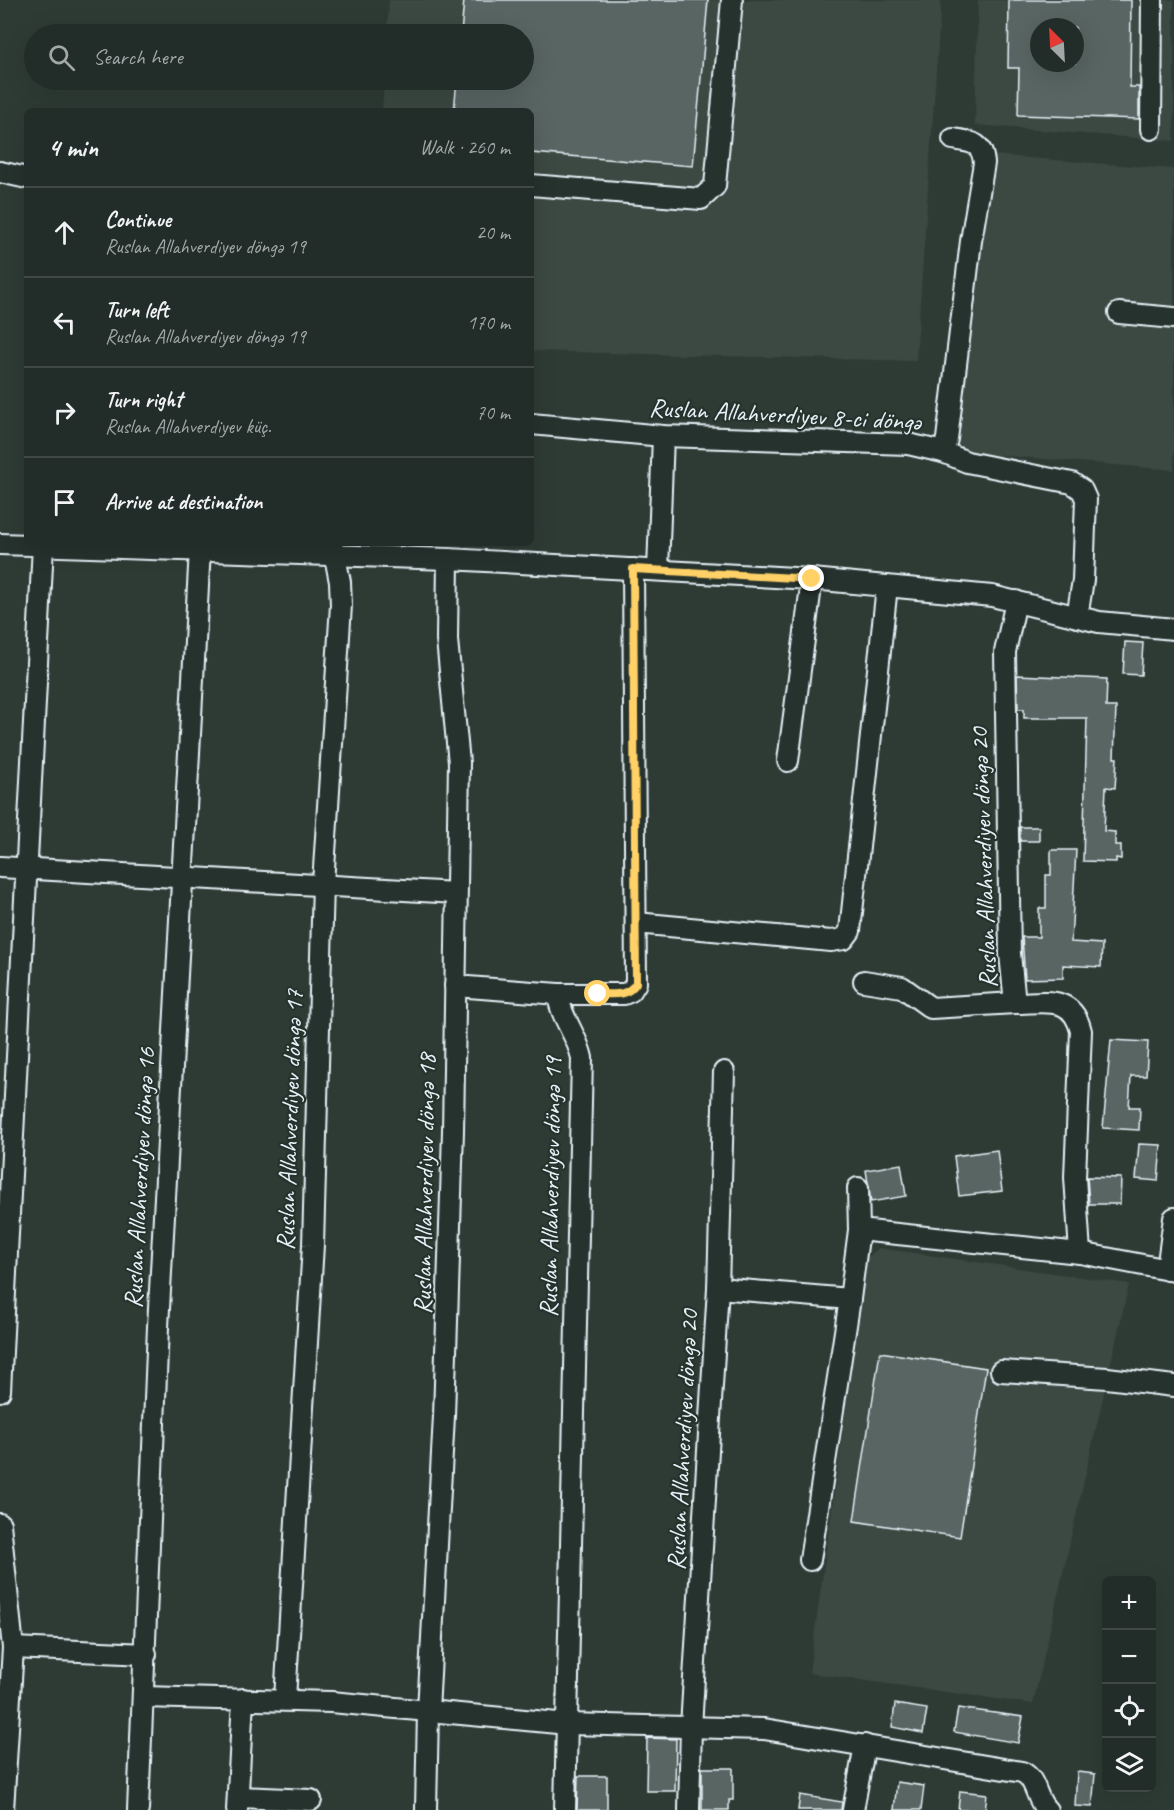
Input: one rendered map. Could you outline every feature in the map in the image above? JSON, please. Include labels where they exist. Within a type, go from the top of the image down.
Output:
[{"type":"street","points":[[534,185],[701,199],[715,186],[732,0]]},
{"type":"street","points":[[1151,129],[1152,0]]},
{"type":"street","points":[[943,452],[947,439],[971,241],[984,163],[983,150],[977,143],[953,139]]},
{"type":"street","points":[[0,172],[24,177]]},
{"type":"street","points":[[1119,313],[1174,318]]},
{"type":"street","name":"Ruslan Allahverdiyev 8-ci döngə","points":[[534,424],[663,436],[908,444],[943,452],[967,462],[1072,483],[1082,490],[1086,499],[1083,580],[1077,617]]},
{"type":"street","points":[[658,570],[663,436]]},
{"type":"street","points":[[0,544],[24,545]]},
{"type":"street","points":[[0,1391],[43,546]]},
{"type":"street","points":[[82,546],[334,550],[448,560],[812,579],[1016,601],[1077,617],[1125,626],[1174,629]]},
{"type":"street","name":"Ruslan Allahverdiyev döngə 16","points":[[138,1810],[158,1327],[200,549]]},
{"type":"street","name":"Ruslan Allahverdiyev döngə 17","points":[[285,1699],[313,1245],[323,884],[341,605],[334,550]]},
{"type":"street","name":"Ruslan Allahverdiyev döngə 18","points":[[426,1810],[428,1711],[444,1416],[459,763],[447,640],[448,560]]},
{"type":"street","points":[[455,986],[558,994],[624,994],[631,991],[636,983],[633,569]]},
{"type":"street","points":[[788,761],[812,579]]},
{"type":"street","points":[[636,923],[831,941],[844,939],[850,931],[887,586]]},
{"type":"street","name":"Ruslan Allahverdiyev döngə 20","points":[[1016,601],[1005,652],[1010,954],[1015,1003],[1059,1003],[1071,1008],[1078,1019],[1081,1031],[1075,1177],[1080,1252]]},
{"type":"street","points":[[0,867],[456,893]]},
{"type":"street","points":[[864,981],[902,987],[931,1008],[1015,1003]]},
{"type":"street","name":"Ruslan Allahverdiyev döngə 19","points":[[558,994],[562,1014],[579,1043],[582,1058],[565,1810]]},
{"type":"street","name":"Ruslan Allahverdiyev döngə 20","points":[[689,1810],[691,1727],[718,1288],[724,1072]]},
{"type":"street","points":[[810,1560],[860,1230],[858,1188]]},
{"type":"street","points":[[860,1230],[1080,1252],[1171,1270],[1174,1218]]},
{"type":"street","points":[[718,1288],[850,1299]]},
{"type":"street","points":[[1001,1371],[1107,1378],[1174,1386]]},
{"type":"street","points":[[0,1524],[13,1648],[5,1696],[3,1810]]},
{"type":"street","points":[[13,1648],[146,1654]]},
{"type":"street","points":[[144,1697],[285,1699],[568,1724],[786,1731],[1022,1772],[1033,1782],[1042,1809]]},
{"type":"street","points":[[243,1699],[237,1804],[311,1800]]},
{"type":"street","points":[[853,1810],[865,1744]]},
{"type":"shaded area","points":[[389,0],[941,0],[916,361],[534,351],[534,108],[382,108],[383,90],[534,90],[534,24],[388,24]]},
{"type":"shaded area","points":[[978,0],[1174,0],[1174,141],[975,125]]},
{"type":"shaded area","points":[[991,155],[1174,169],[1174,470],[951,451]]},
{"type":"shaded area","points":[[879,1248],[1129,1284],[1033,1704],[809,1673],[867,1258]]},
{"type":"building","points":[[464,0],[708,0],[693,166],[534,153],[534,108],[454,108],[456,90],[534,90],[534,24],[462,24]]},
{"type":"building","points":[[1009,0],[1131,0],[1130,87],[1139,87],[1139,119],[1018,115],[1019,68],[1008,68]]},
{"type":"building","points":[[1125,642],[1143,643],[1141,675],[1123,674]]},
{"type":"building","points":[[1017,675],[1107,679],[1106,707],[1116,707],[1114,758],[1117,758],[1115,788],[1106,787],[1104,831],[1115,832],[1115,845],[1121,845],[1121,859],[1116,858],[1116,862],[1083,861],[1087,718],[1024,718],[1024,709],[1018,709]]},
{"type":"building","points":[[1020,827],[1039,827],[1039,841],[1020,841]]},
{"type":"building","points":[[1051,850],[1076,850],[1071,942],[1102,944],[1101,967],[1063,965],[1063,978],[1025,979],[1022,937],[1039,937],[1039,908],[1046,908],[1046,875],[1051,875]]},
{"type":"building","points":[[1111,1040],[1148,1042],[1146,1076],[1131,1076],[1129,1107],[1140,1107],[1139,1130],[1103,1128]]},
{"type":"building","points":[[1139,1144],[1161,1145],[1158,1181],[1136,1179]]},
{"type":"building","points":[[997,1150],[1002,1191],[959,1196],[954,1156]]},
{"type":"building","points":[[901,1164],[906,1196],[871,1202],[866,1170]]},
{"type":"building","points":[[1087,1177],[1121,1178],[1120,1204],[1089,1204]]},
{"type":"building","points":[[880,1352],[986,1368],[960,1537],[854,1521]]},
{"type":"building","points":[[895,1704],[927,1709],[923,1733],[892,1727]]},
{"type":"building","points":[[958,1708],[1023,1717],[1018,1743],[954,1732]]},
{"type":"building","points":[[647,1738],[676,1739],[675,1791],[646,1791]]},
{"type":"building","points":[[702,1768],[733,1768],[733,1800],[729,1800],[729,1810],[702,1810]]},
{"type":"building","points":[[1077,1772],[1095,1774],[1092,1807],[1075,1806]]},
{"type":"building","points":[[578,1776],[607,1776],[607,1810],[577,1810]]},
{"type":"building","points":[[897,1782],[924,1786],[921,1810],[894,1810]]},
{"type":"building","points":[[960,1791],[987,1794],[985,1810],[958,1810]]},
{"type":"building","points":[[800,1795],[842,1802],[841,1810],[798,1810]]},
{"type":"route","points":[[598,994],[624,994],[631,991],[636,983],[633,569],[812,579]]}]
